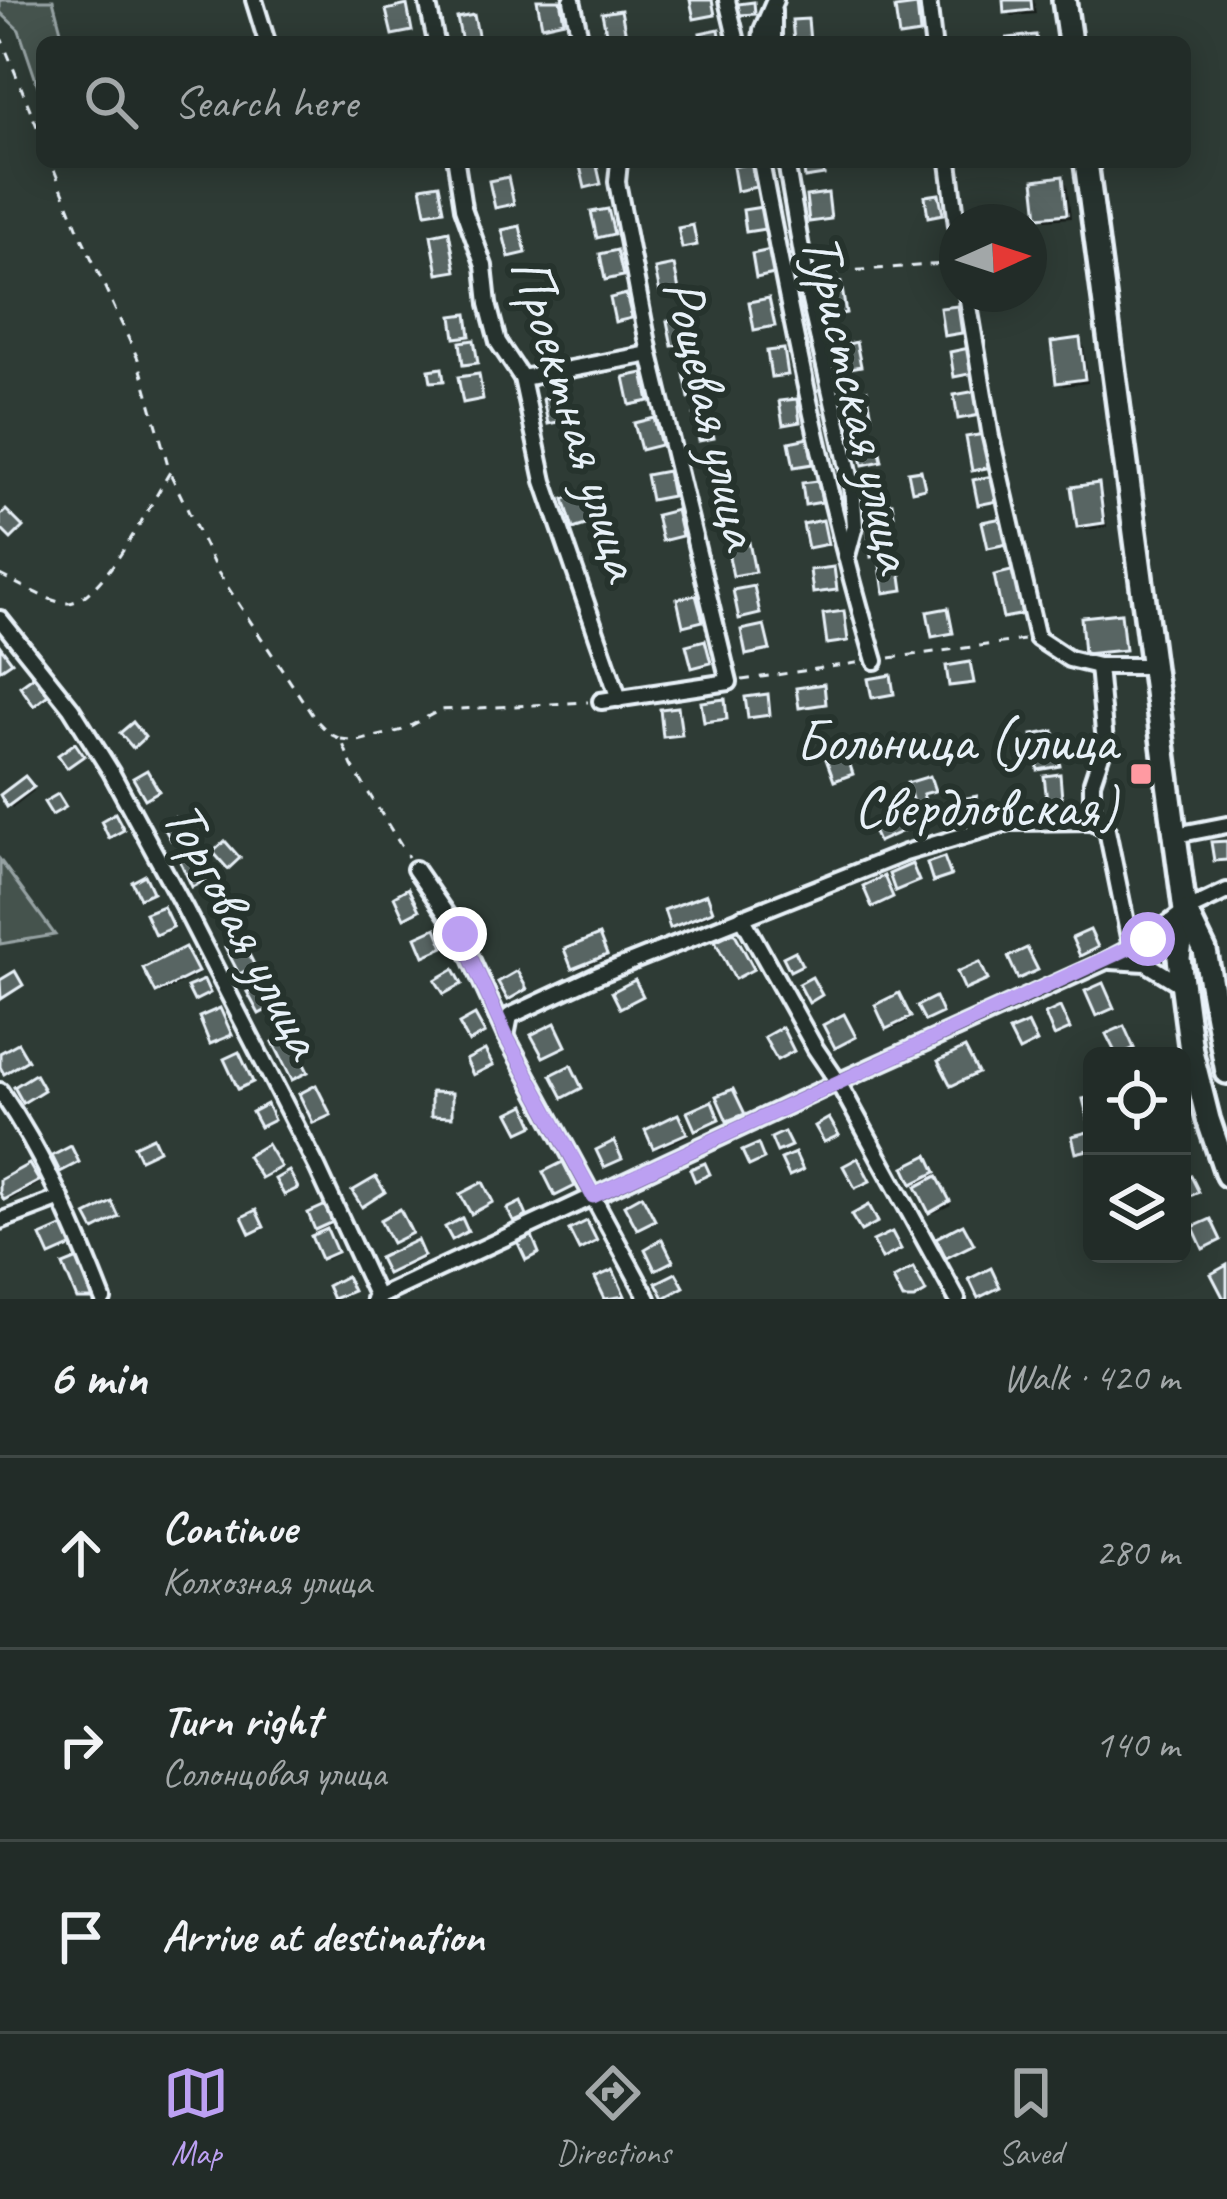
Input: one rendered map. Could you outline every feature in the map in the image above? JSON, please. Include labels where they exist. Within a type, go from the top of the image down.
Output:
[{"type":"highway","points":[[1064,0],[1069,36]]},
{"type":"highway","points":[[1087,168],[1185,911],[1179,958],[1191,1051],[1227,1175]]},
{"type":"highway","points":[[1185,911],[1205,951],[1227,1072]]},
{"type":"street","points":[[254,0],[265,36]]},
{"type":"street","points":[[427,0],[435,36]]},
{"type":"street","points":[[572,0],[580,36]]},
{"type":"street","points":[[727,0],[735,36]]},
{"type":"street","points":[[928,0],[932,36]]},
{"type":"street","points":[[762,36],[774,2]]},
{"type":"street","points":[[773,36],[774,2]]},
{"type":"street","name":"Проектная улица","points":[[457,168],[463,208],[484,266],[498,342],[522,378],[544,481],[619,699]]},
{"type":"street","name":"Рощевая улица","points":[[618,168],[617,182],[650,354],[729,682],[619,699]]},
{"type":"street","name":"Туристская улица","points":[[762,168],[845,561],[875,661]]},
{"type":"street","points":[[787,168],[805,276],[852,485],[855,526],[845,561]]},
{"type":"street","points":[[950,168],[954,204]]},
{"type":"street","points":[[970,312],[991,437],[1037,638],[1069,659],[1097,666],[1154,666]]},
{"type":"street","points":[[522,378],[650,354]]},
{"type":"street","name":"Торговая улица","points":[[0,619],[70,708],[111,772],[317,1167],[376,1298]]},
{"type":"street","points":[[1092,821],[1092,782],[1105,743],[1097,666]]},
{"type":"street","points":[[601,701],[619,699]]},
{"type":"street","points":[[506,1036],[510,1016],[596,976],[905,853],[1010,822],[1092,821],[1107,830],[1132,947]]},
{"type":"street","points":[[1176,835],[1227,825]]},
{"type":"street","points":[[415,868],[460,934],[506,1036],[648,1299]]},
{"type":"street","points":[[376,1298],[1106,961],[1148,939],[1185,911],[1227,891]]},
{"type":"street","points":[[742,917],[957,1299]]},
{"type":"street","points":[[1106,961],[1146,963],[1183,986]]},
{"type":"street","points":[[0,1091],[61,1198],[103,1299]]},
{"type":"street","points":[[0,1221],[61,1198]]},
{"type":"path","points":[[0,34],[36,124]]},
{"type":"path","points":[[53,168],[138,359],[170,472],[217,571],[315,719],[330,734],[358,741],[404,730],[440,710],[601,701]]},
{"type":"path","points":[[805,276],[939,265]]},
{"type":"path","points":[[0,575],[63,603],[78,599],[113,569],[170,472]]},
{"type":"path","points":[[341,739],[352,766],[415,868]]},
{"type":"shaded area","points":[[0,0],[53,0],[62,36],[36,36],[36,80],[19,30],[0,12]]},
{"type":"shaded area","points":[[0,860],[55,935],[0,944]]},
{"type":"building","points":[[537,0],[560,0],[564,21],[542,26]]},
{"type":"building","points":[[690,0],[712,0],[715,15],[694,19]]},
{"type":"building","points":[[1003,0],[1031,0],[1032,10],[1004,13]]},
{"type":"building","points":[[754,2],[755,14],[739,15],[738,4]]},
{"type":"building","points":[[407,5],[412,31],[392,35],[386,10]]},
{"type":"building","points":[[917,5],[920,34],[899,36],[895,8]]},
{"type":"building","points":[[621,10],[626,36],[607,36],[602,13]]},
{"type":"building","points":[[474,15],[478,36],[461,36],[457,18]]},
{"type":"building","points":[[808,19],[809,36],[793,36],[792,20]]},
{"type":"building","points":[[719,29],[720,36],[701,36]]},
{"type":"building","points":[[580,168],[597,168],[601,184],[585,188]]},
{"type":"building","points":[[733,168],[752,168],[756,187],[737,191]]},
{"type":"building","points":[[804,168],[823,168],[824,175],[805,178]]},
{"type":"building","points":[[1063,176],[1067,214],[1047,216],[1047,204],[1037,204],[1034,180]]},
{"type":"building","points":[[508,177],[514,204],[495,208],[489,181]]},
{"type":"building","points":[[439,184],[444,210],[426,213],[421,187]]},
{"type":"building","points":[[828,193],[831,219],[809,222],[806,196]]},
{"type":"building","points":[[939,194],[939,215],[928,217],[925,196]]},
{"type":"building","points":[[762,207],[765,229],[746,232],[743,210]]},
{"type":"building","points":[[608,209],[614,234],[597,238],[591,212]]},
{"type":"building","points":[[693,225],[697,245],[682,248],[678,228]]},
{"type":"building","points":[[520,226],[526,253],[509,257],[502,230]]},
{"type":"building","points":[[449,231],[456,271],[438,274],[431,235]]},
{"type":"building","points":[[617,250],[623,276],[605,280],[600,254]]},
{"type":"building","points":[[770,250],[774,274],[756,278],[752,254]]},
{"type":"building","points":[[674,265],[679,290],[660,293],[655,269]]},
{"type":"building","points":[[841,282],[846,313],[830,316],[824,285]]},
{"type":"building","points":[[626,294],[632,318],[615,322],[610,298]]},
{"type":"building","points":[[769,298],[775,326],[754,330],[749,302]]},
{"type":"building","points":[[941,312],[959,312],[962,333],[944,336]]},
{"type":"building","points":[[467,314],[470,336],[455,338],[452,316]]},
{"type":"building","points":[[687,317],[692,342],[672,346],[667,321]]},
{"type":"building","points":[[1080,338],[1085,379],[1056,383],[1051,342]]},
{"type":"building","points":[[474,340],[478,363],[463,365],[460,342]]},
{"type":"building","points":[[856,342],[861,366],[845,369],[840,346]]},
{"type":"building","points":[[969,348],[974,373],[954,377],[950,352]]},
{"type":"building","points":[[784,349],[788,375],[771,377],[767,351]]},
{"type":"building","points":[[442,368],[444,381],[431,382],[429,370]]},
{"type":"building","points":[[702,370],[708,394],[689,398],[684,374]]},
{"type":"building","points":[[643,373],[649,401],[630,405],[624,377]]},
{"type":"building","points":[[479,374],[483,399],[463,403],[458,377]]},
{"type":"building","points":[[867,390],[872,417],[854,420],[848,393]]},
{"type":"building","points":[[976,391],[980,415],[958,419],[954,395]]},
{"type":"building","points":[[562,395],[567,420],[548,424],[543,399]]},
{"type":"building","points":[[797,399],[800,422],[783,425],[779,401]]},
{"type":"building","points":[[709,412],[714,438],[699,441],[694,415]]},
{"type":"building","points":[[654,418],[661,445],[641,450],[634,423]]},
{"type":"building","points":[[985,434],[991,467],[972,471],[966,437]]},
{"type":"building","points":[[808,438],[813,464],[794,467],[789,442]]},
{"type":"building","points":[[877,438],[882,461],[863,465],[858,442]]},
{"type":"building","points":[[720,459],[726,480],[709,484],[704,463]]},
{"type":"building","points":[[921,470],[925,488],[912,491],[908,472]]},
{"type":"building","points":[[667,471],[672,496],[651,500],[646,475]]},
{"type":"building","points":[[992,476],[997,501],[978,505],[973,480]]},
{"type":"building","points":[[818,481],[822,502],[805,505],[802,483]]},
{"type":"building","points":[[1099,483],[1104,523],[1077,527],[1071,487]]},
{"type":"building","points":[[592,490],[601,520],[573,529],[564,499]]},
{"type":"building","points":[[892,503],[894,515],[875,518],[873,506]]},
{"type":"building","points":[[6,510],[23,527],[11,539],[0,528],[0,516]]},
{"type":"building","points":[[676,510],[682,536],[662,541],[656,515]]},
{"type":"building","points":[[1002,518],[1007,544],[988,548],[982,522]]},
{"type":"building","points":[[823,520],[828,544],[808,548],[803,524]]},
{"type":"building","points":[[891,528],[895,553],[871,557],[868,532]]},
{"type":"building","points":[[749,542],[755,572],[733,576],[727,547]]},
{"type":"building","points":[[899,562],[903,590],[884,593],[880,565]]},
{"type":"building","points":[[834,567],[837,590],[813,593],[810,570]]},
{"type":"building","points":[[1015,570],[1024,614],[1003,618],[994,575]]},
{"type":"building","points":[[754,586],[760,614],[739,619],[733,590]]},
{"type":"building","points":[[696,595],[703,621],[683,626],[677,599]]},
{"type":"building","points":[[948,608],[953,633],[932,637],[927,612]]},
{"type":"building","points":[[844,611],[848,641],[827,644],[823,614]]},
{"type":"building","points":[[1121,613],[1125,650],[1084,654],[1081,617]]},
{"type":"building","points":[[764,625],[770,650],[746,655],[741,630]]},
{"type":"building","points":[[705,640],[711,663],[692,668],[686,645]]},
{"type":"building","points":[[0,646],[12,662],[0,670]]},
{"type":"building","points":[[970,662],[974,683],[949,686],[946,666]]},
{"type":"building","points":[[891,675],[894,694],[872,698],[868,679]]},
{"type":"building","points":[[34,676],[48,695],[34,706],[20,686]]},
{"type":"building","points":[[824,684],[826,704],[799,708],[796,688]]},
{"type":"building","points":[[768,694],[770,715],[748,718],[745,697]]},
{"type":"building","points":[[725,699],[727,719],[704,722],[701,702]]},
{"type":"building","points":[[678,707],[682,735],[663,737],[660,709]]},
{"type":"building","points":[[133,722],[145,737],[133,748],[120,733]]},
{"type":"building","points":[[1054,731],[1060,766],[1038,770],[1032,735]]},
{"type":"building","points":[[75,743],[84,756],[67,768],[58,755]]},
{"type":"building","points":[[846,753],[853,774],[834,781],[826,759]]},
{"type":"building","points":[[147,770],[159,791],[145,799],[133,778]]},
{"type":"building","points":[[1060,774],[1062,799],[1047,801],[1044,776]]},
{"type":"building","points":[[25,776],[34,787],[7,807],[0,795]]},
{"type":"building","points":[[930,776],[935,791],[923,794],[929,812],[917,816],[907,783]]},
{"type":"building","points":[[58,794],[66,807],[52,815],[44,802]]},
{"type":"building","points":[[977,796],[980,815],[960,818],[957,800]]},
{"type":"building","points":[[897,812],[905,830],[878,842],[870,824]]},
{"type":"building","points":[[115,813],[124,830],[109,838],[101,821]]},
{"type":"building","points":[[175,817],[184,833],[171,840],[162,824]]},
{"type":"building","points":[[225,841],[240,858],[228,869],[213,852]]},
{"type":"building","points":[[1227,841],[1227,860],[1214,861],[1211,842]]},
{"type":"building","points":[[192,853],[206,880],[192,887],[179,859]]},
{"type":"building","points":[[944,857],[951,876],[933,882],[927,863]]},
{"type":"building","points":[[912,864],[919,881],[895,891],[889,874]]},
{"type":"building","points":[[145,875],[153,892],[140,898],[132,882]]},
{"type":"building","points":[[884,876],[893,897],[872,907],[863,886]]},
{"type":"building","points":[[408,888],[419,910],[404,918],[394,896]]},
{"type":"building","points":[[707,894],[713,911],[670,928],[664,910]]},
{"type":"building","points":[[163,906],[173,927],[155,935],[145,913]]},
{"type":"building","points":[[436,928],[444,947],[424,956],[416,937]]},
{"type":"building","points":[[1090,930],[1098,947],[1080,956],[1072,938]]},
{"type":"building","points":[[734,932],[754,969],[735,979],[715,941]]},
{"type":"building","points":[[599,935],[607,955],[572,969],[564,949]]},
{"type":"building","points":[[241,939],[255,966],[239,974],[225,947]]},
{"type":"building","points":[[185,947],[198,972],[156,993],[143,968]]},
{"type":"building","points":[[1027,948],[1038,970],[1018,979],[1008,957]]},
{"type":"building","points":[[795,951],[802,965],[790,971],[783,957]]},
{"type":"building","points":[[980,962],[988,980],[965,990],[957,972]]},
{"type":"building","points":[[454,969],[462,984],[444,994],[435,980]]},
{"type":"building","points":[[15,971],[23,985],[1,999],[0,980]]},
{"type":"building","points":[[517,971],[527,989],[508,1000],[498,982]]},
{"type":"building","points":[[812,977],[822,995],[809,1003],[799,984]]},
{"type":"building","points":[[204,980],[210,993],[194,1001],[187,987]]},
{"type":"building","points":[[635,980],[643,996],[620,1008],[612,992]]},
{"type":"building","points":[[1103,983],[1114,1008],[1096,1016],[1085,991]]},
{"type":"building","points":[[263,984],[274,1006],[259,1014],[247,992]]},
{"type":"building","points":[[899,993],[911,1017],[886,1029],[875,1005]]},
{"type":"building","points":[[935,997],[942,1013],[925,1021],[917,1006]]},
{"type":"building","points":[[1060,1007],[1070,1029],[1054,1036],[1045,1014]]},
{"type":"building","points":[[220,1008],[232,1035],[210,1044],[199,1017]]},
{"type":"building","points":[[844,1014],[856,1037],[835,1048],[823,1025]]},
{"type":"building","points":[[475,1015],[485,1033],[469,1042],[459,1024]]},
{"type":"building","points":[[555,1023],[566,1046],[543,1057],[531,1035]]},
{"type":"building","points":[[1028,1023],[1037,1042],[1019,1051],[1009,1031]]},
{"type":"building","points":[[1124,1026],[1134,1047],[1112,1047],[1106,1034]]},
{"type":"building","points":[[782,1027],[794,1051],[777,1060],[764,1037]]},
{"type":"building","points":[[289,1034],[308,1072],[292,1080],[273,1042]]},
{"type":"building","points":[[18,1043],[28,1060],[4,1074],[0,1053]]},
{"type":"building","points":[[965,1048],[978,1073],[951,1086],[938,1061]]},
{"type":"building","points":[[485,1050],[493,1065],[473,1075],[466,1060]]},
{"type":"building","points":[[239,1052],[253,1082],[238,1089],[224,1059]]},
{"type":"building","points":[[571,1065],[582,1088],[563,1098],[551,1075]]},
{"type":"building","points":[[35,1074],[44,1090],[23,1103],[14,1087]]},
{"type":"building","points":[[316,1085],[331,1115],[313,1123],[299,1094]]},
{"type":"building","points":[[733,1089],[745,1114],[727,1121],[716,1096]]},
{"type":"building","points":[[431,1092],[452,1093],[452,1117],[431,1116]]},
{"type":"building","points":[[712,1101],[719,1119],[695,1130],[687,1112]]},
{"type":"building","points":[[267,1104],[274,1120],[260,1127],[252,1112]]},
{"type":"building","points":[[525,1105],[534,1125],[519,1132],[509,1113]]},
{"type":"building","points":[[678,1114],[687,1133],[653,1148],[645,1130]]},
{"type":"building","points":[[829,1118],[839,1135],[824,1142],[815,1126]]},
{"type":"building","points":[[784,1132],[791,1146],[777,1152],[771,1138]]},
{"type":"building","points":[[1083,1133],[1083,1151],[1076,1153],[1072,1136]]},
{"type":"building","points":[[153,1137],[159,1150],[140,1159],[134,1146]]},
{"type":"building","points":[[614,1141],[622,1159],[604,1167],[596,1150]]},
{"type":"building","points":[[267,1144],[281,1167],[261,1178],[247,1156]]},
{"type":"building","points":[[758,1144],[764,1159],[749,1166],[742,1151]]},
{"type":"building","points":[[71,1146],[79,1162],[60,1172],[52,1156]]},
{"type":"building","points":[[795,1153],[803,1170],[789,1176],[781,1159]]},
{"type":"building","points":[[928,1155],[936,1172],[912,1184],[904,1167]]},
{"type":"building","points":[[858,1158],[870,1181],[855,1188],[843,1166]]},
{"type":"building","points":[[563,1162],[575,1186],[555,1196],[543,1172]]},
{"type":"building","points":[[705,1163],[710,1174],[695,1181],[690,1169]]},
{"type":"building","points":[[29,1164],[39,1181],[4,1200],[0,1180]]},
{"type":"building","points":[[289,1171],[298,1188],[284,1195],[275,1179]]},
{"type":"building","points":[[937,1176],[950,1201],[929,1213],[916,1187]]},
{"type":"building","points":[[376,1177],[385,1192],[362,1207],[352,1191]]},
{"type":"building","points":[[483,1182],[493,1202],[471,1214],[460,1194]]},
{"type":"building","points":[[642,1195],[655,1220],[637,1229],[624,1205]]},
{"type":"building","points":[[112,1202],[119,1217],[94,1230],[86,1215]]},
{"type":"building","points":[[521,1202],[527,1216],[514,1222],[507,1209]]},
{"type":"building","points":[[328,1204],[335,1221],[315,1230],[308,1213]]},
{"type":"building","points":[[869,1205],[878,1222],[861,1231],[851,1215]]},
{"type":"building","points":[[400,1209],[412,1233],[392,1243],[380,1220]]},
{"type":"building","points":[[256,1210],[264,1227],[250,1234],[242,1217]]},
{"type":"building","points":[[462,1218],[468,1231],[452,1240],[445,1227]]},
{"type":"building","points":[[1211,1219],[1221,1240],[1203,1249],[1193,1227]]},
{"type":"building","points":[[587,1221],[597,1241],[579,1250],[569,1230]]},
{"type":"building","points":[[963,1224],[974,1244],[946,1258],[936,1238]]},
{"type":"building","points":[[66,1225],[75,1245],[50,1256],[41,1236]]},
{"type":"building","points":[[327,1229],[337,1252],[321,1259],[311,1236]]},
{"type":"building","points":[[892,1232],[901,1249],[882,1259],[873,1241]]},
{"type":"building","points":[[532,1236],[539,1253],[526,1260],[518,1243]]},
{"type":"building","points":[[662,1239],[673,1261],[655,1270],[645,1249]]},
{"type":"building","points":[[417,1240],[424,1256],[387,1274],[379,1258]]},
{"type":"building","points":[[78,1259],[91,1299],[77,1299],[63,1265]]},
{"type":"building","points":[[1227,1265],[1227,1297],[1224,1299],[1211,1274]]},
{"type":"building","points":[[913,1268],[926,1292],[903,1299],[893,1279]]},
{"type":"building","points":[[991,1268],[1000,1287],[978,1298],[969,1279]]},
{"type":"building","points":[[613,1270],[625,1296],[605,1299],[595,1278]]},
{"type":"building","points":[[676,1273],[684,1287],[664,1298],[656,1283]]},
{"type":"building","points":[[346,1276],[353,1291],[333,1299],[327,1286]]},
{"type":"place","name":"Больница (улица Свердловская)","points":[[1141,774]]},
{"type":"route","points":[[460,934],[506,1036],[593,1196],[1148,939]]}]
